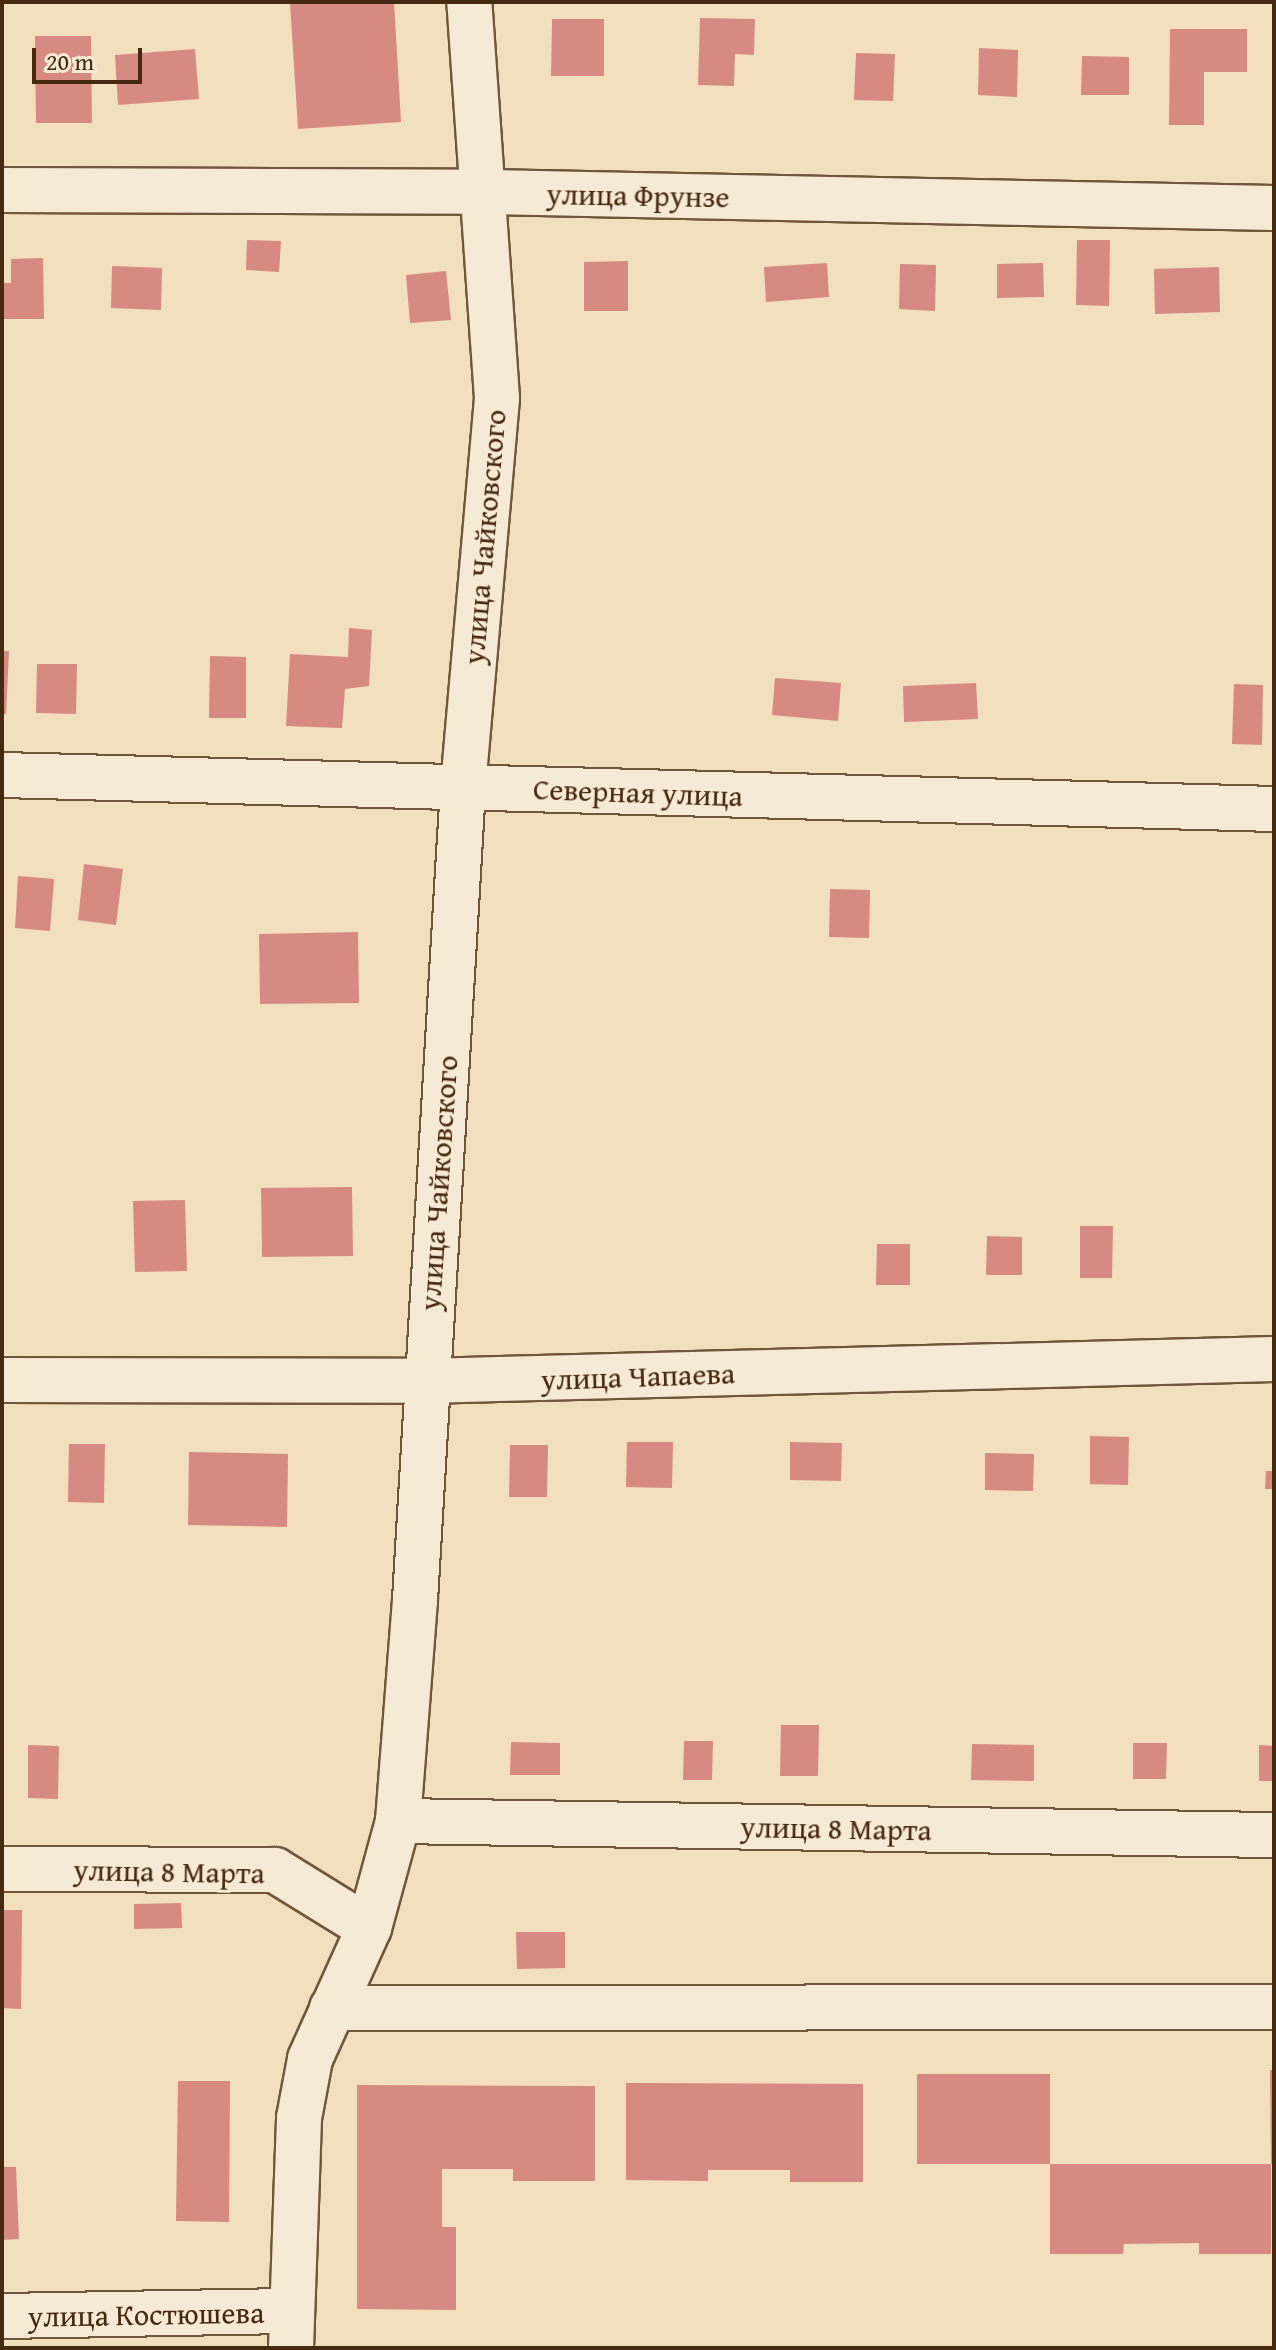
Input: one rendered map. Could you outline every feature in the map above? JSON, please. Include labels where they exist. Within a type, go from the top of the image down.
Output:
[{"type":"street","name":"улица Чайковского","points":[[290,2330],[299,2118],[310,2059],[369,1928],[398,1821],[463,787],[497,398],[485,192],[469,2]]},
{"type":"street","name":"улица Фрунзе","points":[[2,190],[485,192],[1274,208]]},
{"type":"street","name":"Северная улица","points":[[2,775],[1274,809]]},
{"type":"street","name":"улица Чапаева","points":[[2,1380],[425,1381],[1274,1359]]},
{"type":"street","name":"улица 8 Марта","points":[[398,1821],[1274,1835]]},
{"type":"street","name":"улица 8 Марта","points":[[2,1869],[275,1870],[369,1928]]},
{"type":"street","points":[[332,2008],[1274,2007]]},
{"type":"street","name":"улица Костюшева","points":[[2,2316],[290,2330]]},
{"type":"building","points":[[290,2],[394,2],[401,122],[298,129]]},
{"type":"building","points":[[700,18],[755,19],[754,55],[735,54],[734,86],[698,85]]},
{"type":"building","points":[[552,19],[604,19],[604,76],[551,76]]},
{"type":"building","points":[[1170,29],[1247,29],[1247,72],[1204,72],[1204,125],[1169,125]]},
{"type":"building","points":[[35,36],[91,36],[92,123],[36,123]]},
{"type":"building","points":[[979,48],[1018,50],[1017,97],[978,95]]},
{"type":"building","points":[[195,49],[199,99],[118,105],[115,55]]},
{"type":"building","points":[[856,53],[895,54],[893,101],[854,100]]},
{"type":"building","points":[[1082,56],[1129,57],[1129,95],[1081,95]]},
{"type":"building","points":[[247,240],[281,241],[279,272],[246,270]]},
{"type":"building","points":[[1077,240],[1110,240],[1109,306],[1076,305]]},
{"type":"building","points":[[43,258],[44,319],[2,319],[2,283],[11,283],[11,259]]},
{"type":"building","points":[[628,261],[628,311],[584,311],[584,262]]},
{"type":"building","points":[[827,263],[829,297],[766,302],[764,267]]},
{"type":"building","points":[[1043,263],[1044,297],[997,298],[997,264]]},
{"type":"building","points":[[900,264],[936,265],[935,311],[899,309]]},
{"type":"building","points":[[112,266],[162,268],[161,310],[111,308]]},
{"type":"building","points":[[1219,267],[1220,312],[1155,314],[1154,269]]},
{"type":"building","points":[[446,271],[451,320],[410,323],[406,275]]},
{"type":"building","points":[[349,628],[372,630],[369,686],[345,689],[342,728],[286,726],[290,654],[348,657]]},
{"type":"building","points":[[2,651],[9,651],[6,714],[2,714]]},
{"type":"building","points":[[210,656],[246,657],[246,718],[209,718]]},
{"type":"building","points":[[37,664],[77,664],[76,714],[36,713]]},
{"type":"building","points":[[775,678],[841,683],[838,721],[772,715]]},
{"type":"building","points":[[976,683],[978,719],[904,722],[903,686]]},
{"type":"building","points":[[1234,684],[1263,685],[1262,745],[1232,744]]},
{"type":"building","points":[[84,864],[123,869],[116,925],[78,920]]},
{"type":"building","points":[[18,876],[54,879],[50,931],[15,928]]},
{"type":"building","points":[[830,889],[870,890],[869,938],[829,937]]},
{"type":"building","points":[[358,932],[359,1003],[260,1004],[259,934]]},
{"type":"building","points":[[352,1187],[353,1256],[262,1257],[261,1188]]},
{"type":"building","points":[[185,1200],[187,1271],[135,1272],[133,1201]]},
{"type":"building","points":[[1080,1226],[1113,1226],[1112,1278],[1080,1278]]},
{"type":"building","points":[[987,1236],[1022,1237],[1022,1275],[986,1275]]},
{"type":"building","points":[[877,1244],[910,1244],[910,1285],[876,1285]]},
{"type":"building","points":[[1090,1436],[1129,1437],[1128,1485],[1090,1484]]},
{"type":"building","points":[[627,1442],[673,1442],[672,1488],[626,1487]]},
{"type":"building","points":[[790,1442],[842,1443],[841,1481],[790,1480]]},
{"type":"building","points":[[69,1444],[105,1444],[104,1503],[68,1502]]},
{"type":"building","points":[[510,1445],[548,1445],[547,1497],[509,1497]]},
{"type":"building","points":[[189,1452],[288,1454],[287,1527],[188,1525]]},
{"type":"building","points":[[985,1453],[1034,1454],[1033,1491],[985,1490]]},
{"type":"building","points":[[1266,1471],[1274,1471],[1274,1489],[1265,1489]]},
{"type":"building","points":[[781,1725],[819,1725],[818,1776],[780,1776]]},
{"type":"building","points":[[684,1741],[713,1741],[712,1780],[683,1780]]},
{"type":"building","points":[[511,1742],[560,1743],[560,1775],[510,1775]]},
{"type":"building","points":[[1133,1743],[1167,1743],[1166,1779],[1133,1779]]},
{"type":"building","points":[[972,1744],[1034,1745],[1034,1781],[971,1780]]},
{"type":"building","points":[[28,1745],[59,1746],[58,1799],[28,1798]]},
{"type":"building","points":[[1259,1745],[1274,1746],[1274,1781],[1259,1781]]},
{"type":"building","points":[[181,1903],[182,1928],[134,1929],[134,1904]]},
{"type":"building","points":[[2,1910],[22,1910],[21,2009],[2,2008]]},
{"type":"building","points":[[516,1932],[565,1932],[565,1968],[517,1969]]},
{"type":"building","points":[[1270,2070],[1274,2070],[1274,2164],[1271,2164]]},
{"type":"building","points":[[917,2074],[1050,2074],[1050,2164],[917,2164]]},
{"type":"building","points":[[178,2081],[230,2081],[229,2222],[176,2221]]},
{"type":"building","points":[[626,2083],[863,2084],[863,2182],[790,2182],[790,2170],[708,2170],[708,2181],[626,2180]]},
{"type":"building","points":[[357,2085],[595,2086],[595,2181],[513,2181],[513,2169],[442,2169],[442,2227],[456,2227],[456,2310],[357,2309]]},
{"type":"building","points":[[1050,2164],[1271,2164],[1271,2254],[1199,2254],[1199,2243],[1124,2244],[1123,2254],[1050,2254]]},
{"type":"building","points":[[2,2167],[16,2167],[19,2239],[2,2240]]}]
